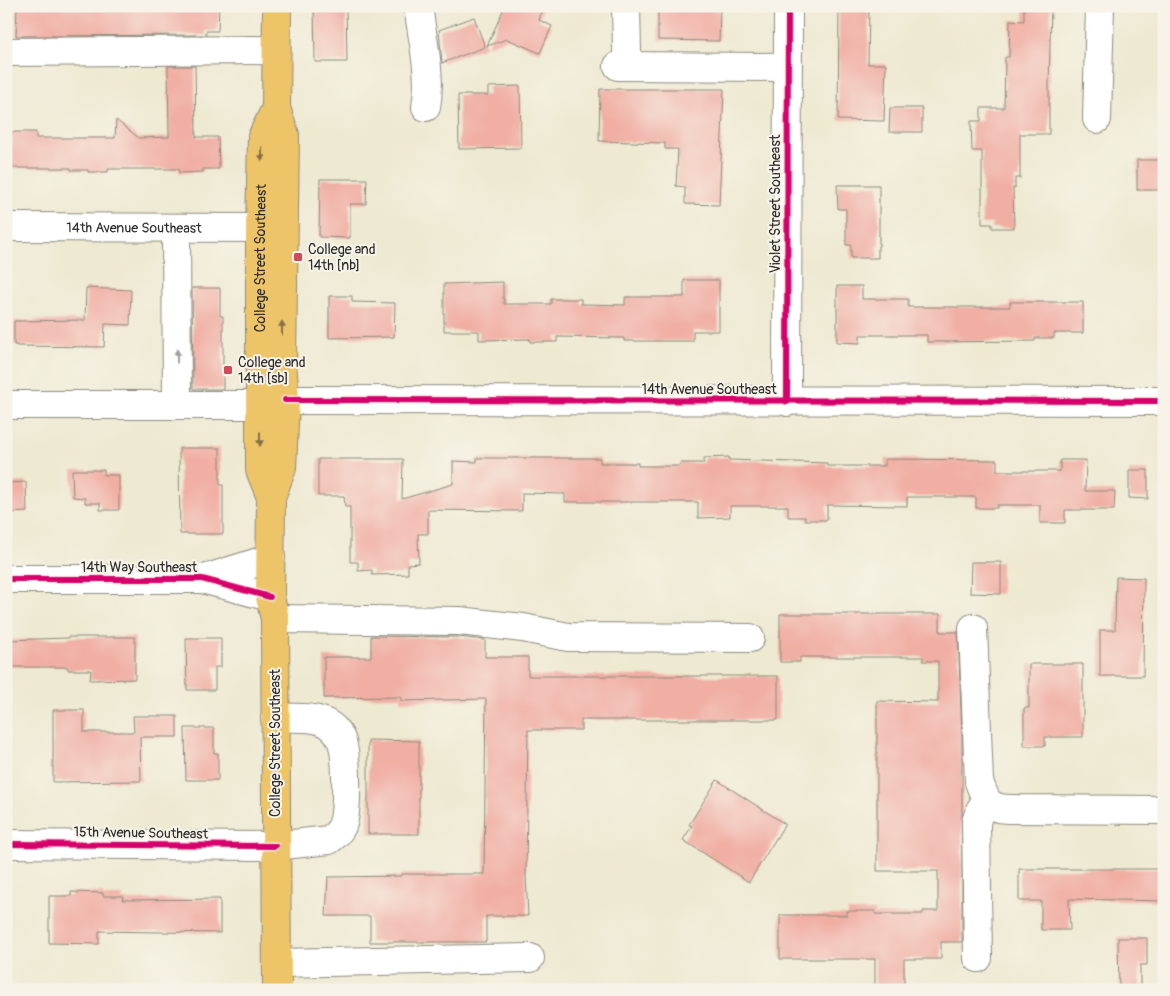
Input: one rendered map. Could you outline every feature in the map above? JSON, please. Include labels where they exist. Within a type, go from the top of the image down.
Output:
[{"type":"main road","name":"College Street Southeast","points":[[272,402],[282,361],[284,135],[276,108],[277,6]]},
{"type":"main road","name":"College Street Southeast","points":[[276,108],[262,137],[260,228],[272,402],[282,468],[271,497],[277,990]]},
{"type":"street","points":[[418,6],[427,76],[428,97],[426,107]]},
{"type":"street","points":[[626,6],[622,58],[788,67]]},
{"type":"street","name":"Violet Street Southeast","points":[[787,402],[788,6]]},
{"type":"street","points":[[1097,119],[1100,6]]},
{"type":"street","points":[[6,52],[276,50]]},
{"type":"street","name":"14th Avenue Southeast","points":[[6,228],[260,228]]},
{"type":"street","points":[[176,228],[177,405]]},
{"type":"street","name":"14th Avenue Southeast","points":[[6,405],[177,405],[272,402],[1164,401]]},
{"type":"street","name":"14th Way Southeast","points":[[6,578],[202,579],[271,558]]},
{"type":"street","name":"14th Way Southeast","points":[[202,579],[273,608],[459,621],[523,628],[568,636],[750,638]]},
{"type":"street","points":[[973,628],[979,782],[998,805]]},
{"type":"street","name":"15th Avenue Southeast","points":[[6,844],[275,846],[329,840],[342,827],[345,816],[342,740],[332,726],[318,719],[275,718]]},
{"type":"street","points":[[978,958],[976,822],[980,810],[998,805],[1164,810]]},
{"type":"street","points":[[277,963],[530,958]]},
{"type":"building","points":[[17,6],[219,6],[218,31],[206,31],[206,35],[16,36]]},
{"type":"building","points":[[314,6],[346,6],[347,62],[315,62]]},
{"type":"building","points":[[505,6],[544,6],[539,20],[552,26],[540,53],[507,39],[487,46]]},
{"type":"building","points":[[658,6],[702,7],[702,10],[720,10],[719,41],[658,40]]},
{"type":"building","points":[[839,6],[869,6],[868,64],[886,64],[884,121],[838,120]]},
{"type":"building","points":[[1024,6],[1051,6],[1049,134],[1020,134],[1020,178],[1015,178],[1015,188],[1013,188],[1014,228],[992,228],[992,224],[982,224],[982,151],[972,151],[971,121],[981,121],[981,108],[1004,108],[1005,57],[1009,57],[1010,20],[1024,21]]},
{"type":"building","points":[[474,17],[485,47],[442,63],[439,30]]},
{"type":"building","points":[[168,66],[195,66],[196,137],[218,137],[219,169],[203,169],[203,172],[179,173],[179,169],[108,169],[108,172],[88,172],[88,170],[71,170],[71,168],[12,168],[12,165],[6,165],[6,132],[36,132],[36,138],[115,138],[116,120],[139,138],[169,137]]},
{"type":"building","points":[[520,86],[521,148],[459,149],[458,95],[488,95],[488,87]]},
{"type":"building","points":[[600,89],[724,89],[719,205],[685,204],[685,187],[676,186],[678,149],[665,149],[665,143],[599,141]]},
{"type":"building","points":[[890,108],[922,108],[922,132],[889,132]]},
{"type":"building","points":[[1137,160],[1164,160],[1164,190],[1137,190]]},
{"type":"building","points":[[320,179],[367,179],[366,204],[350,204],[350,238],[319,237]]},
{"type":"building","points":[[837,185],[879,185],[878,258],[851,258],[851,245],[846,245],[846,209],[838,209]]},
{"type":"building","points":[[684,280],[719,280],[719,331],[693,331],[693,341],[624,341],[624,338],[557,337],[557,342],[530,342],[530,339],[479,340],[479,331],[444,331],[444,284],[503,282],[504,304],[551,304],[551,299],[581,299],[581,304],[625,305],[625,297],[684,297]]},
{"type":"building","points":[[837,286],[862,286],[862,299],[908,299],[908,307],[1010,307],[1010,302],[1083,302],[1083,333],[1054,333],[1054,338],[1035,338],[1035,341],[927,342],[927,335],[860,335],[860,343],[837,342]]},
{"type":"building","points":[[86,288],[131,290],[130,325],[105,324],[104,347],[14,345],[14,321],[85,320]]},
{"type":"building","points":[[192,288],[220,288],[220,316],[223,316],[223,389],[193,389]]},
{"type":"building","points":[[329,296],[352,296],[352,302],[395,303],[394,337],[329,338]]},
{"type":"building","points":[[179,448],[220,448],[220,485],[223,485],[223,534],[180,534]]},
{"type":"building","points":[[729,457],[729,460],[827,463],[827,466],[885,466],[885,459],[997,460],[997,471],[1060,471],[1060,460],[1086,460],[1085,491],[1115,491],[1114,510],[1065,510],[1065,523],[1040,523],[1040,505],[997,505],[997,508],[976,508],[976,497],[907,497],[907,506],[827,505],[826,520],[805,520],[805,517],[788,517],[788,506],[730,506],[730,517],[698,518],[698,502],[565,502],[565,494],[522,493],[522,511],[428,510],[428,534],[418,534],[419,563],[408,564],[408,574],[372,575],[372,570],[358,571],[358,562],[350,562],[350,507],[345,507],[344,496],[318,496],[318,459],[403,459],[402,499],[453,484],[453,461],[477,462],[477,458],[600,458],[600,463],[638,463],[638,466],[680,466],[680,463],[704,463],[704,458]]},
{"type":"building","points":[[72,470],[104,470],[104,475],[119,475],[119,510],[100,510],[100,503],[85,503],[85,498],[73,497]]},
{"type":"building","points":[[1129,470],[1148,470],[1148,499],[1129,498]]},
{"type":"building","points":[[26,482],[27,512],[6,513],[6,483]]},
{"type":"building","points":[[971,562],[1001,562],[1001,594],[970,593]]},
{"type":"building","points":[[1116,577],[1144,578],[1143,676],[1100,676],[1100,630],[1115,630]]},
{"type":"building","points":[[780,614],[940,614],[940,632],[958,632],[962,737],[962,942],[941,942],[941,959],[904,959],[904,990],[875,990],[875,959],[780,959],[780,915],[847,915],[847,911],[875,911],[875,914],[923,914],[923,911],[938,911],[938,871],[877,871],[877,701],[938,702],[938,661],[923,661],[923,657],[800,657],[800,662],[780,662]]},
{"type":"building","points":[[371,636],[458,637],[485,640],[485,657],[528,657],[528,676],[778,676],[778,720],[581,720],[581,730],[528,730],[526,876],[528,916],[486,916],[486,942],[370,942],[370,916],[326,916],[328,877],[401,876],[402,874],[484,874],[486,699],[401,701],[401,697],[324,698],[324,657],[371,657]]},
{"type":"building","points":[[68,637],[135,637],[135,679],[90,680],[91,670],[68,670],[68,667],[6,667],[6,640]]},
{"type":"building","points":[[186,638],[221,638],[221,667],[215,667],[215,690],[187,690]]},
{"type":"building","points":[[1029,664],[1083,664],[1083,737],[1045,737],[1045,746],[1024,746],[1024,708],[1029,708]]},
{"type":"building","points":[[53,710],[84,710],[84,732],[134,732],[133,716],[177,716],[177,737],[140,737],[141,781],[53,782]]},
{"type":"building","points":[[185,728],[214,728],[214,753],[218,753],[218,780],[186,780]]},
{"type":"building","points":[[368,740],[419,741],[419,834],[368,834]]},
{"type":"building","points":[[717,780],[785,824],[749,882],[683,840],[692,826],[689,825]]},
{"type":"building","points":[[1019,869],[1164,869],[1164,901],[1069,899],[1070,930],[1041,930],[1041,901],[1019,901]]},
{"type":"building","points":[[71,892],[103,893],[103,896],[123,896],[122,900],[220,899],[220,933],[99,931],[99,944],[49,943],[49,896],[71,896]]},
{"type":"building","points":[[1118,938],[1147,938],[1147,965],[1140,965],[1140,990],[1119,990]]},
{"type":"cycle path","points":[[787,402],[788,6]]},
{"type":"cycle path","points":[[285,400],[1164,401]]},
{"type":"cycle path","points":[[6,579],[202,579],[270,597]]},
{"type":"cycle path","points":[[6,844],[275,846]]},
{"type":"place","name":"College and 14th [nb]","points":[[298,257]]},
{"type":"place","name":"College and 14th [sb]","points":[[228,370]]}]
